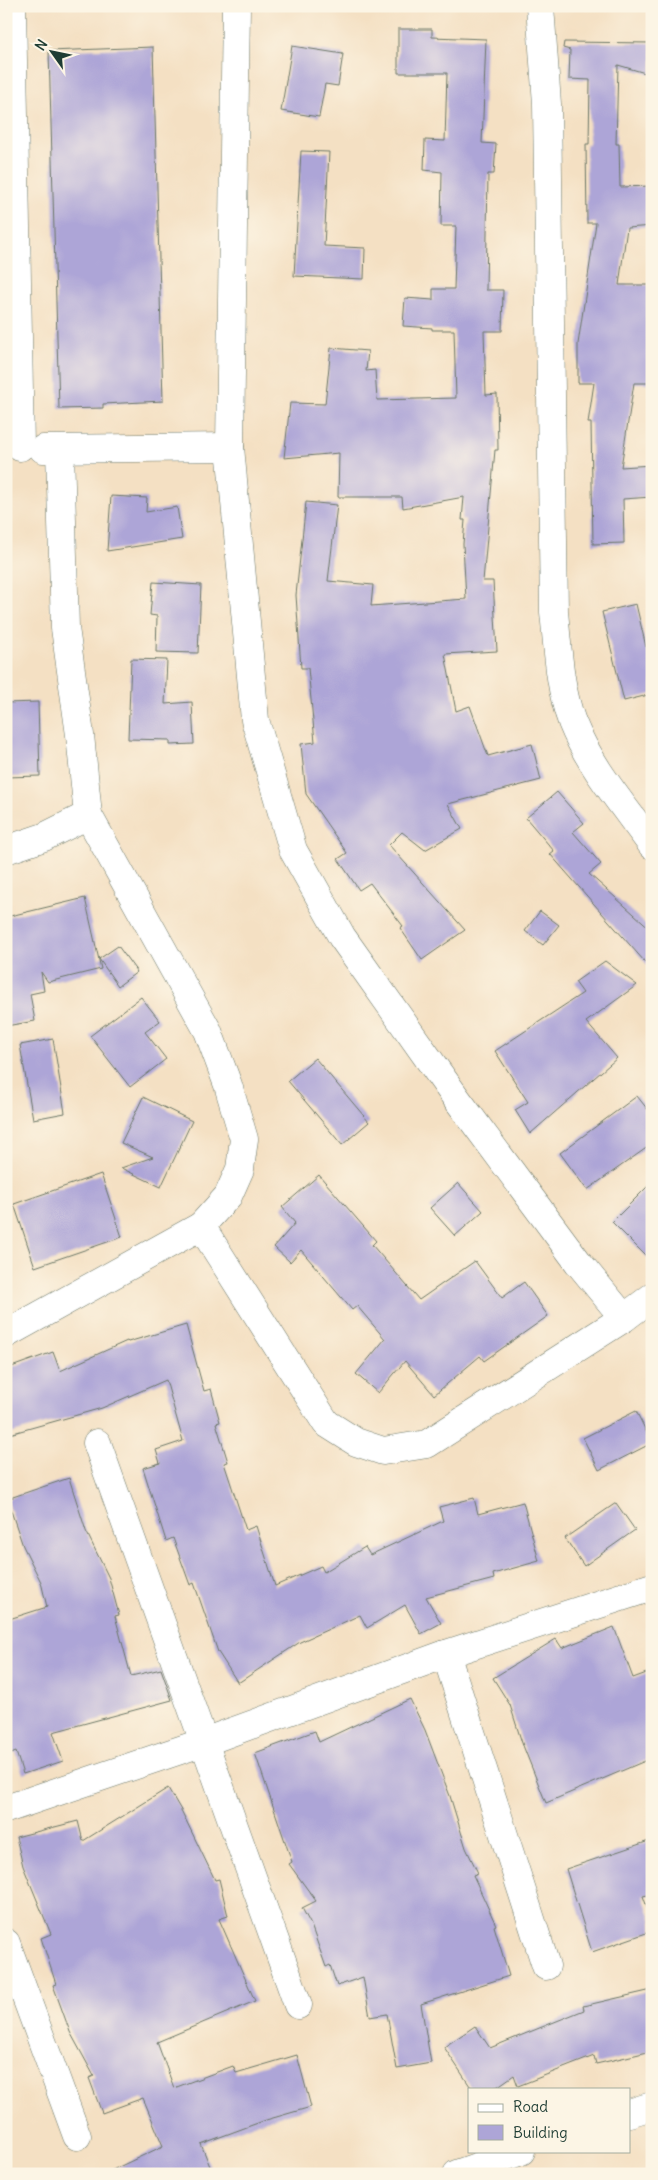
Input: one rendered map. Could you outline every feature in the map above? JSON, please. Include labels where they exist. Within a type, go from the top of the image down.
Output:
[{"type":"street","points":[[12,6],[13,447],[60,450],[230,447]]},
{"type":"street","points":[[236,6],[230,447],[255,720],[293,850],[342,937],[578,1262],[624,1318]]},
{"type":"street","points":[[540,6],[546,104],[554,612],[562,685],[572,722],[590,758],[652,845]]},
{"type":"street","points":[[6,1334],[201,1226],[228,1196],[240,1169],[244,1139],[228,1085],[208,1031],[88,815],[66,628],[60,450]]},
{"type":"street","points":[[6,850],[44,837],[88,815]]},
{"type":"street","points":[[201,1226],[326,1423],[356,1442],[383,1450],[426,1444],[624,1318],[652,1297]]},
{"type":"street","points":[[97,1443],[298,2005]]},
{"type":"street","points":[[6,1809],[204,1742],[446,1654],[652,1587]]},
{"type":"street","points":[[446,1654],[546,1966]]},
{"type":"street","points":[[6,1943],[78,2136]]},
{"type":"street","points":[[630,2114],[652,2106]]},
{"type":"street","points":[[457,2174],[519,2152]]},
{"type":"building","points":[[398,29],[432,29],[432,37],[486,39],[482,143],[496,144],[494,174],[488,174],[486,290],[503,290],[502,331],[484,331],[486,395],[497,394],[498,450],[495,450],[483,581],[493,581],[497,651],[445,654],[456,711],[470,706],[488,756],[532,744],[541,780],[448,804],[462,829],[425,850],[402,832],[389,845],[465,930],[422,960],[400,928],[403,926],[370,883],[359,890],[338,859],[347,853],[306,794],[301,744],[315,742],[308,668],[301,668],[296,595],[306,502],[337,505],[328,581],[373,585],[371,606],[466,599],[463,544],[465,520],[462,520],[464,497],[403,508],[402,497],[338,497],[339,453],[284,458],[290,403],[325,404],[331,348],[368,351],[366,371],[375,370],[377,400],[456,398],[454,330],[432,330],[432,328],[403,326],[405,298],[433,300],[433,289],[454,289],[456,226],[441,226],[442,172],[424,170],[425,140],[445,141],[447,73],[398,73]]},
{"type":"building","points":[[564,42],[652,43],[652,75],[618,65],[616,144],[619,144],[620,187],[652,186],[652,226],[627,228],[619,285],[652,285],[652,383],[634,383],[621,467],[652,465],[652,497],[623,499],[624,543],[593,544],[591,423],[588,423],[594,383],[578,383],[578,344],[596,223],[587,223],[586,144],[589,144],[590,80],[569,79],[570,50],[563,48]]},
{"type":"building","points":[[292,46],[343,54],[338,86],[325,84],[319,117],[281,111]]},
{"type":"building","points":[[153,47],[163,401],[103,404],[103,408],[59,409],[49,51]]},
{"type":"building","points":[[301,151],[329,152],[324,246],[365,248],[364,279],[294,276]]},
{"type":"building","points":[[111,496],[147,498],[146,512],[177,507],[182,539],[107,551]]},
{"type":"building","points":[[153,582],[201,585],[198,653],[156,652],[157,616],[150,615]]},
{"type":"building","points":[[636,604],[646,647],[652,646],[652,694],[624,701],[602,612]]},
{"type":"building","points":[[131,659],[167,660],[165,704],[192,702],[194,744],[170,745],[170,740],[128,739]]},
{"type":"building","points":[[38,702],[40,776],[6,777],[6,703]]},
{"type":"building","points":[[557,792],[584,823],[573,832],[601,864],[589,874],[652,930],[652,970],[550,854],[554,851],[526,818]]},
{"type":"building","points":[[85,898],[101,969],[48,982],[41,972],[44,991],[30,994],[35,1021],[6,1026],[6,917]]},
{"type":"building","points":[[540,911],[559,925],[543,945],[525,931]]},
{"type":"building","points":[[118,946],[137,972],[118,986],[99,959]]},
{"type":"building","points":[[605,961],[637,985],[586,1022],[617,1058],[530,1134],[515,1110],[528,1102],[495,1051],[583,993],[575,982]]},
{"type":"building","points":[[141,997],[160,1021],[145,1032],[166,1059],[130,1087],[90,1036]]},
{"type":"building","points":[[53,1039],[65,1113],[33,1119],[20,1045]]},
{"type":"building","points":[[315,1058],[369,1122],[342,1145],[288,1081]]},
{"type":"building","points":[[637,1096],[652,1115],[652,1144],[587,1190],[560,1153]]},
{"type":"building","points":[[143,1097],[192,1121],[161,1187],[121,1168],[153,1157],[121,1143]]},
{"type":"building","points":[[101,1174],[122,1237],[35,1267],[14,1204]]},
{"type":"building","points":[[319,1175],[376,1241],[372,1245],[419,1300],[475,1261],[502,1298],[524,1282],[548,1316],[484,1361],[480,1356],[434,1395],[405,1361],[378,1393],[356,1374],[385,1339],[357,1306],[352,1310],[301,1250],[290,1262],[274,1247],[295,1223],[282,1207]]},
{"type":"building","points":[[652,1182],[652,1262],[612,1222]]},
{"type":"building","points":[[458,1183],[483,1211],[455,1236],[430,1208]]},
{"type":"building","points":[[186,1325],[204,1391],[211,1389],[220,1422],[216,1423],[228,1462],[224,1463],[246,1530],[256,1526],[275,1586],[321,1566],[324,1572],[365,1547],[370,1555],[443,1521],[439,1507],[474,1498],[478,1514],[523,1502],[539,1561],[493,1574],[494,1579],[426,1597],[441,1623],[421,1634],[405,1605],[367,1628],[360,1615],[300,1642],[238,1683],[218,1652],[194,1583],[190,1585],[173,1538],[166,1541],[143,1468],[160,1463],[156,1450],[183,1441],[166,1380],[102,1408],[6,1435],[6,1369],[53,1352],[60,1371],[127,1341]]},
{"type":"building","points":[[636,1411],[652,1443],[599,1470],[583,1438]]},
{"type":"building","points":[[69,1478],[86,1531],[109,1578],[119,1615],[115,1616],[131,1676],[161,1669],[172,1700],[53,1732],[63,1761],[23,1774],[16,1752],[6,1756],[6,1620],[47,1607],[41,1582],[23,1546],[7,1499]]},
{"type":"building","points":[[616,1503],[635,1530],[584,1566],[565,1538]]},
{"type":"building","points":[[614,1627],[633,1678],[652,1671],[652,1758],[546,1803],[522,1743],[510,1705],[493,1678],[556,1639],[562,1648]]},
{"type":"building","points":[[410,1699],[425,1730],[450,1796],[466,1848],[478,1873],[473,1875],[496,1925],[494,1926],[509,1976],[421,2004],[431,2063],[397,2069],[387,2014],[370,2017],[363,1977],[337,1986],[330,1965],[326,1967],[311,1925],[302,1908],[316,1901],[289,1864],[292,1862],[255,1753],[315,1731],[319,1742]]},
{"type":"building","points":[[168,1788],[182,1812],[215,1880],[219,1879],[228,1916],[219,1919],[255,2001],[157,2042],[174,2088],[233,2066],[236,2073],[297,2055],[311,2107],[266,2120],[201,2144],[213,2174],[104,2174],[163,2146],[143,2098],[102,2113],[89,2078],[94,2076],[70,2032],[53,1985],[56,1984],[41,1938],[51,1934],[23,1866],[16,1837],[78,1821],[83,1841]]},
{"type":"building","points":[[652,1840],[652,1894],[643,1896],[652,1921],[652,1931],[592,1952],[566,1869]]},
{"type":"building","points":[[652,1990],[652,2051],[596,2064],[594,2056],[518,2086],[514,2075],[495,2088],[471,2088],[444,2047],[475,2026],[490,2048],[584,2010],[583,2006]]}]
